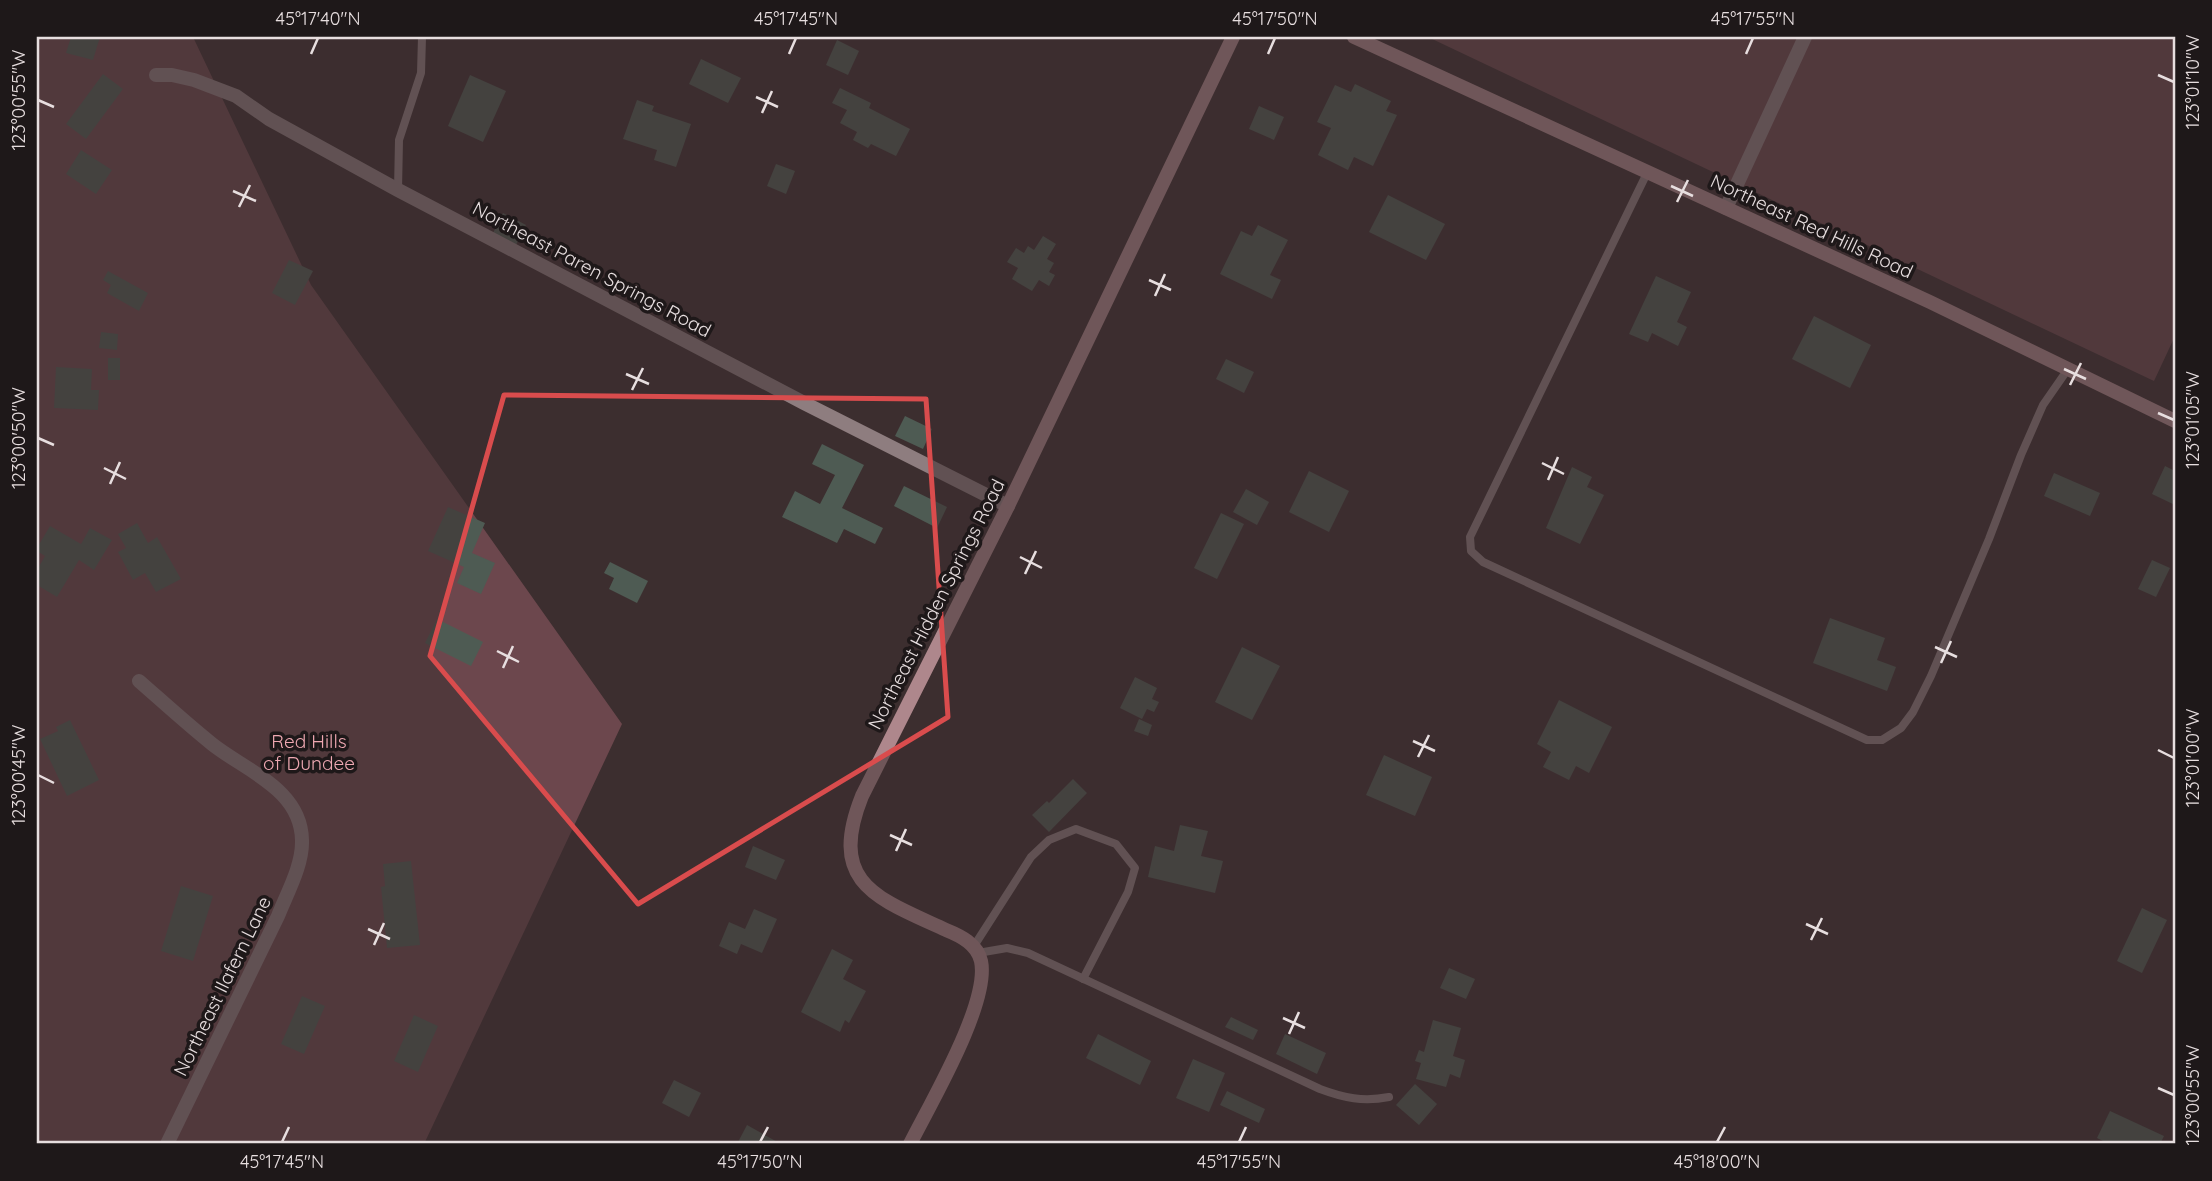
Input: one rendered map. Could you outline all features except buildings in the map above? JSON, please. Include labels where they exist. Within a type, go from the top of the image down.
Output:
[{"type":"street","name":"Northeast Hidden Springs Road","points":[[976,950],[959,935],[876,895],[852,863],[849,835],[862,796],[1008,506],[1233,37]]},
{"type":"street","name":"Northeast Red Hills Road","points":[[1354,37],[1726,208],[2175,421]]},
{"type":"street","points":[[1726,208],[1805,37]]},
{"type":"street","name":"Northeast Paren Springs Road","points":[[156,75],[194,80],[236,96],[269,119],[398,190],[804,403],[1008,506]]},
{"type":"street","name":"Northeast Ilafern Lane","points":[[139,681],[213,745],[269,782],[296,811],[303,842],[293,879],[268,938],[167,1144]]},
{"type":"street","points":[[910,1144],[976,1005],[982,971],[976,950]]},
{"type":"lane","points":[[398,190],[399,140],[421,73],[422,37]]},
{"type":"lane","points":[[1648,172],[1471,537],[1471,551],[1483,562],[1867,740],[1882,740],[1901,729],[1913,712],[1931,676],[2043,405],[2068,369]]},
{"type":"lane","points":[[976,950],[1031,857],[1049,840],[1076,830],[1116,844],[1135,868],[1128,892],[1083,979]]},
{"type":"lane","points":[[976,950],[1007,948],[1028,953],[1320,1090],[1346,1099],[1371,1101],[1389,1097]]},
{"type":"highlighted area","points":[[504,395],[926,399],[948,717],[638,904],[430,656]]},
{"type":"green space","name":"Red Hills of Dundee","points":[[37,37],[193,37],[311,285],[622,724],[424,1144],[37,1144]]},
{"type":"green space","points":[[1428,37],[2175,37],[2175,336],[2154,381]]}]
